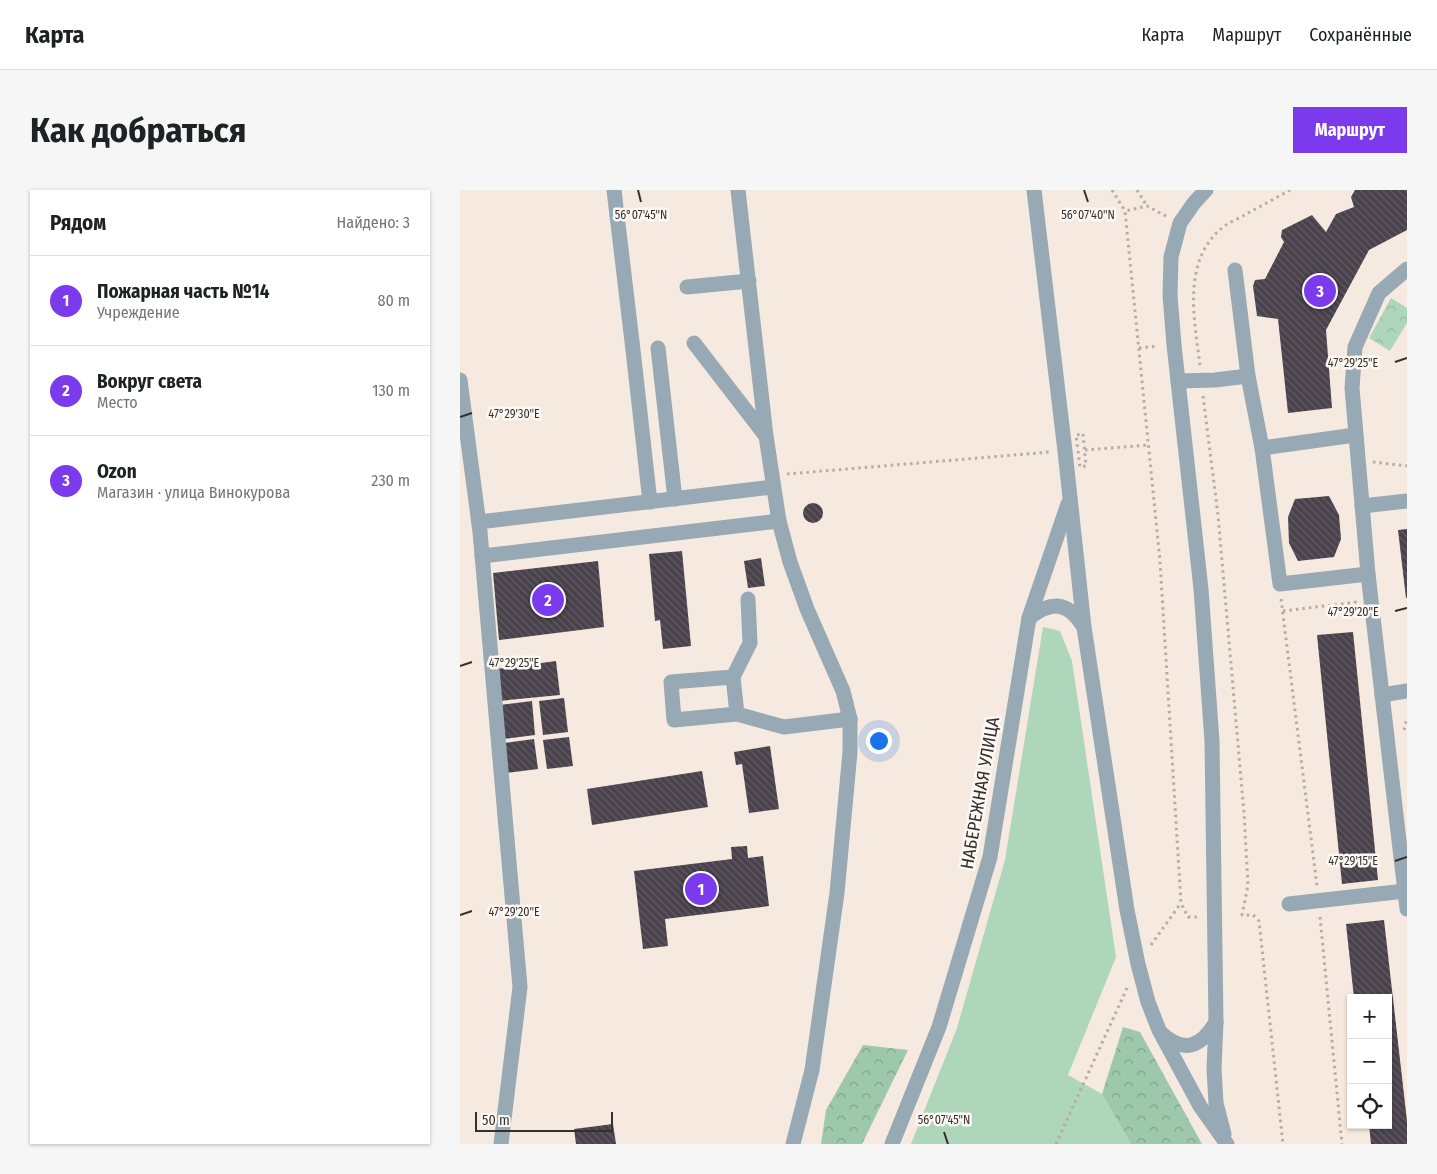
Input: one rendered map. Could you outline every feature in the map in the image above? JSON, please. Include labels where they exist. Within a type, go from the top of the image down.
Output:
[{"type":"street","points":[[614,190],[634,350],[650,502]]},
{"type":"street","points":[[738,190],[766,436],[778,521],[807,609],[843,691],[850,719],[850,752],[837,893],[812,1070],[793,1144]]},
{"type":"street","points":[[1034,190],[1084,627],[1127,910],[1148,1002],[1159,1030],[1200,1106],[1226,1143]]},
{"type":"street","points":[[1206,190],[1180,223],[1171,257],[1170,295],[1201,590],[1212,741],[1216,1022],[1214,1069],[1216,1103],[1226,1143]]},
{"type":"street","points":[[1407,269],[1379,293],[1355,347],[1352,388],[1368,574],[1407,910]]},
{"type":"street","points":[[1235,270],[1248,376],[1262,448],[1280,584],[1368,574]]},
{"type":"street","points":[[688,288],[748,281]]},
{"type":"street","points":[[694,343],[766,436]]},
{"type":"street","points":[[658,348],[675,499]]},
{"type":"street","points":[[1178,382],[1248,376]]},
{"type":"street","points":[[460,380],[479,522],[520,987],[501,1144]]},
{"type":"street","points":[[1262,448],[1355,435]]},
{"type":"street","points":[[479,522],[675,499],[772,481]]},
{"type":"street","name":"НАБЕРЕЖНАЯ УЛИЦА","points":[[892,1144],[939,1027],[990,857],[1029,618],[1070,501]]},
{"type":"street","points":[[1362,506],[1407,501]]},
{"type":"street","points":[[482,556],[778,521]]},
{"type":"street","points":[[737,714],[734,677],[750,643],[748,599]]},
{"type":"street","points":[[1029,618],[1038,611],[1050,606],[1059,606],[1068,609],[1077,616],[1084,627]]},
{"type":"street","points":[[734,677],[671,682],[674,720],[737,714],[784,727],[850,719]]},
{"type":"street","points":[[1382,695],[1407,691]]},
{"type":"street","points":[[1289,904],[1405,891]]},
{"type":"street","points":[[1159,1030],[1170,1040],[1181,1045],[1191,1045],[1201,1041],[1209,1034],[1216,1022]]},
{"type":"path","points":[[1112,190],[1125,212],[1160,561],[1181,903],[1188,917],[1201,917]]},
{"type":"path","points":[[1137,190],[1147,206],[1180,223]]},
{"type":"path","points":[[1284,1144],[1259,921],[1253,915],[1242,915],[1248,885],[1244,813],[1218,515],[1201,380],[1193,288],[1196,266],[1216,233],[1226,225],[1290,190]]},
{"type":"path","points":[[1125,212],[1147,206]]},
{"type":"path","points":[[1189,344],[1197,343]]},
{"type":"path","points":[[1138,348],[1166,346]]},
{"type":"path","points":[[1076,434],[1083,434],[1085,450],[1086,466],[1080,467]]},
{"type":"path","points":[[1085,450],[1148,445]]},
{"type":"path","points":[[772,481],[1056,452]]},
{"type":"path","points":[[1358,460],[1407,466]]},
{"type":"path","points":[[1280,584],[1319,900],[1342,1144]]},
{"type":"path","points":[[1283,611],[1371,601]]},
{"type":"path","points":[[1056,1144],[1138,964],[1181,903]]},
{"type":"green space","points":[[1391,298],[1407,308],[1407,323],[1390,351],[1369,338]]},
{"type":"green space","points":[[1043,627],[1060,631],[1072,661],[1116,957],[1068,1075],[1102,1094],[1131,1144],[911,1144],[957,1028],[1005,860]]},
{"type":"green space","points":[[1123,1027],[1140,1032],[1202,1144],[1131,1144],[1102,1094]]},
{"type":"green space","points":[[863,1045],[908,1050],[862,1144],[821,1144],[826,1110]]},
{"type":"building","points":[[1355,190],[1407,190],[1407,230],[1369,250],[1326,330],[1332,408],[1288,413],[1278,319],[1257,316],[1253,286],[1255,280],[1265,279],[1284,242],[1281,237],[1282,230],[1312,215],[1326,232],[1336,214],[1354,207],[1351,197]]},
{"type":"building","points":[[1329,496],[1339,515],[1341,539],[1334,557],[1298,561],[1289,543],[1288,517],[1295,499]]},
{"type":"building","points":[[813,503],[820,506],[823,513],[820,520],[813,523],[806,520],[803,513],[806,506]]},
{"type":"building","points":[[1407,529],[1407,598],[1406,598],[1398,530]]},
{"type":"building","points":[[682,551],[691,646],[663,649],[660,620],[655,621],[649,554]]},
{"type":"building","points":[[761,558],[765,586],[748,588],[744,561]]},
{"type":"building","points":[[598,561],[604,627],[499,640],[493,573]]},
{"type":"building","points":[[1353,632],[1378,880],[1342,884],[1317,635]]},
{"type":"building","points":[[556,661],[560,695],[499,701],[496,669]]},
{"type":"building","points":[[564,698],[568,732],[543,735],[539,701]]},
{"type":"building","points":[[532,701],[535,735],[503,739],[499,705]]},
{"type":"building","points":[[569,737],[573,766],[547,769],[543,740]]},
{"type":"building","points":[[534,739],[538,769],[507,773],[504,743]]},
{"type":"building","points":[[770,746],[779,809],[749,813],[742,764],[736,765],[734,752]]},
{"type":"building","points":[[702,771],[708,807],[592,825],[587,789]]},
{"type":"building","points":[[747,846],[748,858],[763,856],[769,906],[665,919],[668,946],[643,949],[634,871],[732,859],[731,847]]},
{"type":"building","points":[[1384,920],[1407,1121],[1407,1144],[1371,1144],[1369,1129],[1392,1129],[1392,994],[1354,994],[1346,924]]},
{"type":"building","points":[[613,1124],[616,1144],[576,1144],[574,1129]]},
{"type":"place","name":"Ozon","points":[[1320,291]]},
{"type":"place","name":"Вокруг света","points":[[548,600]]},
{"type":"place","name":"Пожарная часть №14","points":[[701,889]]}]
